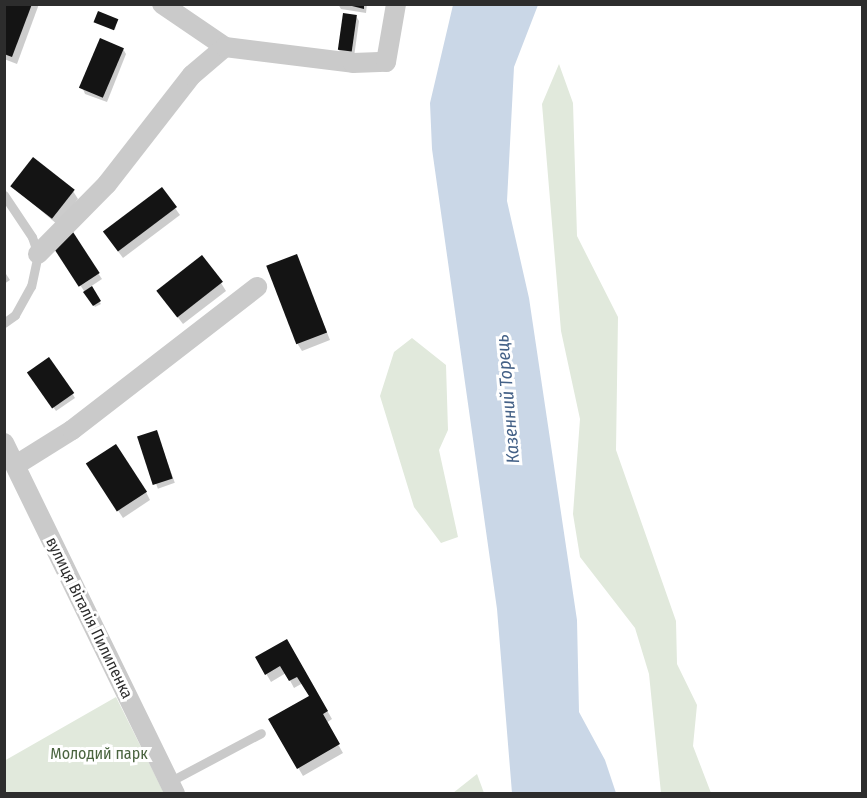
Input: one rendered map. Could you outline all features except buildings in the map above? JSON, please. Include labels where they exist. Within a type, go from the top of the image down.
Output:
[{"type":"street","points":[[162,4],[225,47],[353,63],[386,62],[396,4]]},
{"type":"street","points":[[38,254],[107,184],[192,75],[225,47]]},
{"type":"street","points":[[16,465],[72,430],[257,287]]},
{"type":"street","name":"вулиця Віталія Пилипенка","points":[[4,443],[172,788]]},
{"type":"lane","points":[[4,195],[32,237],[38,254],[31,286],[15,315],[4,323]]},
{"type":"lane","points":[[172,788],[261,733]]},
{"type":"green space","points":[[559,64],[573,103],[577,236],[618,317],[616,450],[676,621],[677,664],[697,705],[693,746],[711,793],[661,793],[649,674],[635,628],[580,557],[573,514],[580,419],[561,331],[542,104]]},
{"type":"green space","points":[[412,338],[446,365],[448,430],[439,450],[458,537],[441,543],[414,507],[380,396],[394,352]]},
{"type":"green space","name":"Молодий парк","points":[[116,697],[164,793],[5,793],[4,761]]},
{"type":"green space","points":[[477,774],[484,793],[453,793]]},
{"type":"water","name":"Казенний Торець","points":[[453,5],[538,5],[514,67],[507,201],[529,298],[577,620],[579,712],[605,760],[616,793],[512,793],[497,609],[432,149],[430,103]]}]
